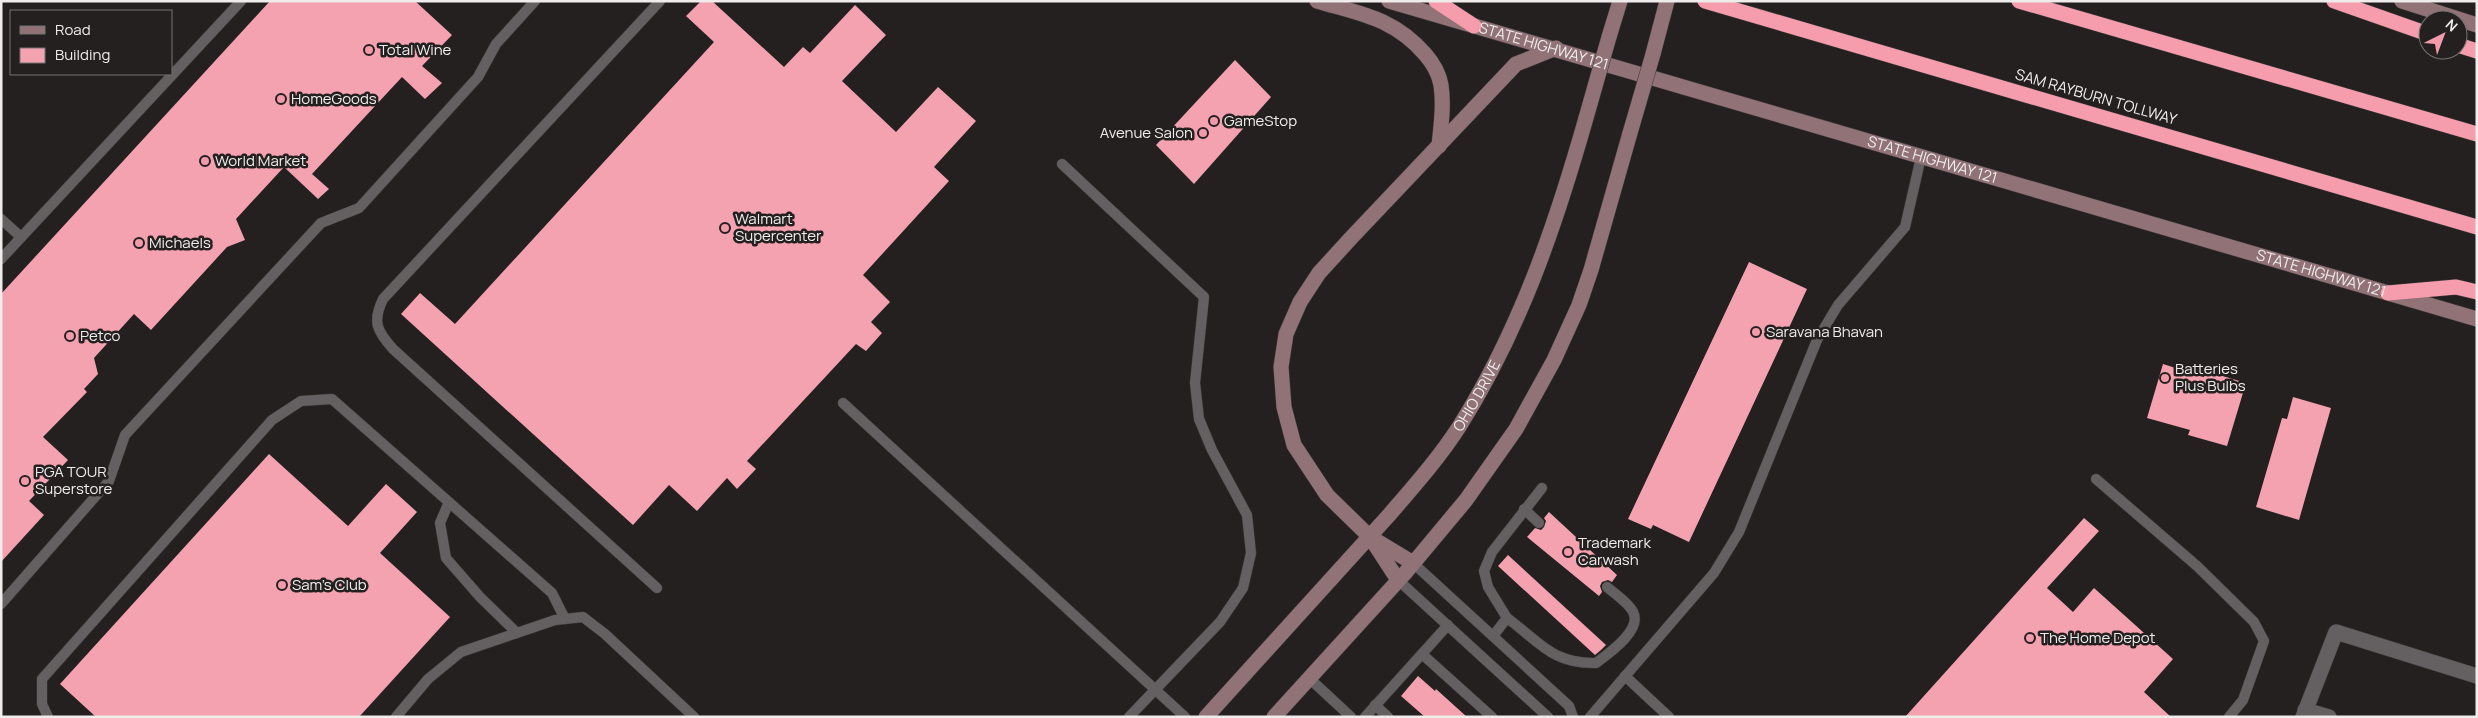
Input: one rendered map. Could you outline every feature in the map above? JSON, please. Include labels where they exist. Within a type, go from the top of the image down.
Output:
[{"type":"highway","points":[[1436,1],[1474,26]]},
{"type":"highway","name":"SAM RAYBURN TOLLWAY","points":[[1705,1],[2477,227]]},
{"type":"highway","points":[[2019,1],[2477,134]]},
{"type":"highway","points":[[2334,1],[2418,30]]},
{"type":"highway","points":[[2388,293],[2456,287],[2477,292]]},
{"type":"main road","points":[[1317,1],[1385,21],[1411,37],[1426,55],[1441,82],[1443,110],[1439,146]]},
{"type":"main road","name":"STATE HIGHWAY 121","points":[[1389,1],[1556,48],[1921,157],[2477,319]]},
{"type":"main road","name":"OHIO DRIVE","points":[[1206,717],[1419,481],[1459,427],[1507,340],[1556,221],[1620,1]]},
{"type":"main road","points":[[1274,717],[1413,563],[1489,468],[1516,429],[1554,360],[1591,270],[1667,1]]},
{"type":"main road","points":[[2402,1],[2477,25]]},
{"type":"main road","points":[[1398,580],[1370,537],[1327,495],[1294,445],[1284,407],[1282,368],[1286,334],[1300,302],[1319,274],[1516,64],[1556,48]]},
{"type":"main road","points":[[1370,537],[1413,563]]},
{"type":"street","points":[[2329,717],[2304,713],[2336,632],[2477,676]]},
{"type":"lane","points":[[1,259],[241,1]]},
{"type":"lane","points":[[1,604],[109,481],[125,435],[321,224],[359,208],[478,77],[496,44],[535,1]]},
{"type":"lane","points":[[657,588],[393,349],[378,332],[377,312],[383,299],[660,1]]},
{"type":"lane","points":[[1590,717],[1714,574],[1739,532],[1817,340],[1838,305],[1905,227],[1921,157]]},
{"type":"lane","points":[[1062,164],[1204,297],[1195,383],[1199,419],[1212,450],[1247,515],[1251,553],[1243,588],[1220,622],[1129,717]]},
{"type":"lane","points":[[1,219],[21,237]]},
{"type":"lane","points":[[48,717],[42,704],[42,679],[272,420],[301,401],[332,399],[552,593],[565,619]]},
{"type":"lane","points":[[843,403],[1186,717]]},
{"type":"lane","points":[[2096,479],[2197,566],[2254,622],[2264,641],[2244,700],[2229,717]]},
{"type":"lane","points":[[1542,488],[1492,552],[1484,571],[1488,587],[1507,618],[1549,652],[1567,661],[1596,663],[1625,639],[1635,622],[1633,612],[1607,587]]},
{"type":"lane","points":[[449,502],[440,523],[446,558],[480,597],[517,633]]},
{"type":"lane","points":[[1524,509],[1539,523]]},
{"type":"lane","points":[[1413,563],[1569,706],[1573,717]]},
{"type":"lane","points":[[1398,580],[1548,717]]},
{"type":"lane","points":[[396,717],[428,679],[461,652],[565,619],[583,617],[605,634],[694,717]]},
{"type":"lane","points":[[1493,636],[1507,618]]},
{"type":"lane","points":[[1365,717],[1448,626]]},
{"type":"lane","points":[[1422,654],[1492,717]]},
{"type":"lane","points":[[1625,676],[1669,717]]},
{"type":"lane","points":[[1309,678],[1351,717]]},
{"type":"lane","points":[[1375,705],[1388,717]]},
{"type":"building","points":[[270,1],[415,1],[452,35],[422,66],[442,83],[425,99],[402,77],[312,174],[329,189],[318,199],[284,167],[236,219],[245,240],[227,247],[151,330],[134,314],[94,358],[98,374],[84,389],[87,392],[43,437],[68,460],[29,501],[44,515],[1,562],[1,294]]},
{"type":"building","name":"Walmart Supercenter","points":[[701,1],[712,1],[784,67],[803,47],[810,53],[855,5],[886,35],[842,81],[896,132],[938,87],[976,121],[934,167],[949,181],[863,275],[890,302],[871,322],[882,333],[866,351],[856,344],[747,461],[756,469],[737,489],[727,478],[697,511],[669,485],[633,525],[401,314],[420,293],[455,324],[714,42],[686,16]]},
{"type":"building","name":"GameStop","points":[[1235,60],[1271,97],[1194,184],[1156,145]]},
{"type":"building","points":[[1749,262],[1807,289],[1689,542],[1653,525],[1651,529],[1628,519]]},
{"type":"building","points":[[2163,364],[2204,377],[2206,371],[2246,383],[2227,446],[2188,435],[2190,430],[2147,418]]},
{"type":"building","points":[[2293,397],[2331,408],[2299,520],[2256,507],[2282,418],[2287,419]]},
{"type":"building","name":"Sam's Club","points":[[269,454],[348,526],[386,484],[417,512],[380,553],[450,617],[359,717],[96,717],[60,684]]},
{"type":"building","name":"Trademark Carwash","points":[[1549,512],[1617,575],[1612,582],[1608,580],[1602,582],[1600,586],[1602,592],[1599,596],[1527,537],[1535,528],[1541,530],[1544,527],[1546,521],[1544,518]]},
{"type":"building","name":"The Home Depot","points":[[2084,518],[2099,531],[2047,588],[2073,612],[2094,588],[2173,659],[2144,692],[2171,717],[1905,717]]},
{"type":"building","points":[[1508,555],[1606,645],[1595,655],[1498,566]]},
{"type":"building","points":[[1418,676],[1435,691],[1436,689],[1467,717],[1425,717],[1401,696]]},
{"type":"place","name":"Total Wine","points":[[369,50]]},
{"type":"place","name":"HomeGoods","points":[[281,99]]},
{"type":"place","name":"GameStop","points":[[1214,121]]},
{"type":"place","name":"Avenue Salon","points":[[1203,133]]},
{"type":"place","name":"World Market","points":[[205,161]]},
{"type":"place","name":"Walmart Supercenter","points":[[725,228]]},
{"type":"place","name":"Michaels","points":[[139,243]]},
{"type":"place","name":"Saravana Bhavan","points":[[1756,332]]},
{"type":"place","name":"Petco","points":[[70,336]]},
{"type":"place","name":"Batteries Plus Bulbs","points":[[2165,378]]},
{"type":"place","name":"PGA TOUR Superstore","points":[[25,481]]},
{"type":"place","name":"Trademark Carwash","points":[[1568,552]]},
{"type":"place","name":"Sam's Club","points":[[282,585]]},
{"type":"place","name":"The Home Depot","points":[[2030,638]]}]
